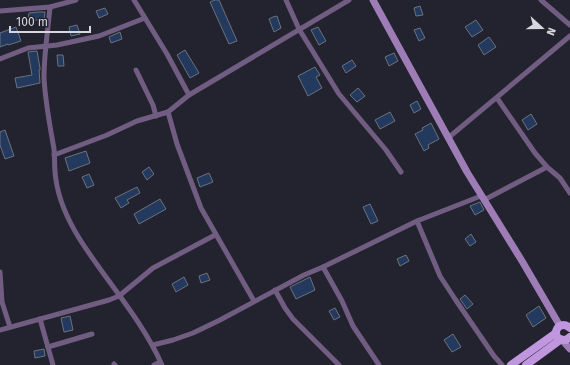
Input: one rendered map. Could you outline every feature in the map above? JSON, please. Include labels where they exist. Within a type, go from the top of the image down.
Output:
[{"type":"main road","points":[[512,365],[566,335]]},
{"type":"main road","points":[[526,365],[566,335]]},
{"type":"street","points":[[0,10],[50,7],[76,0]]},
{"type":"street","points":[[134,0],[167,54],[189,95]]},
{"type":"street","points":[[286,0],[299,29],[339,94],[386,150],[401,172]]},
{"type":"street","points":[[54,155],[107,135],[137,121],[168,112],[189,95],[349,0]]},
{"type":"street","points":[[374,0],[482,198],[566,335]]},
{"type":"street","points":[[541,0],[570,26]]},
{"type":"street","points":[[50,7],[44,77],[56,179],[62,206],[79,238],[138,321],[153,345],[161,363],[154,365]]},
{"type":"street","points":[[0,59],[28,48],[99,36],[145,18]]},
{"type":"street","points":[[448,138],[569,40]]},
{"type":"street","points":[[136,70],[153,105],[156,116]]},
{"type":"street","points":[[497,98],[535,153],[547,167],[560,178],[570,193]]},
{"type":"street","points":[[168,112],[176,144],[201,208],[215,235],[254,301]]},
{"type":"street","points":[[153,345],[193,333],[304,275],[416,222],[482,198],[547,167]]},
{"type":"street","points":[[416,222],[440,276],[454,299],[502,365]]},
{"type":"street","points":[[0,330],[119,296],[153,268],[215,235]]},
{"type":"street","points":[[323,267],[342,301],[353,326],[378,365]]},
{"type":"street","points":[[0,272],[2,302],[10,327]]},
{"type":"street","points":[[275,290],[285,308],[293,318],[339,365]]},
{"type":"street","points":[[40,319],[52,365]]},
{"type":"street","points":[[48,347],[92,334]]},
{"type":"building","points":[[219,0],[237,41],[229,44],[210,2]]},
{"type":"building","points":[[420,6],[423,15],[416,16],[414,8]]},
{"type":"building","points":[[105,8],[108,14],[99,18],[96,11]]},
{"type":"building","points":[[45,12],[44,20],[28,20],[29,13]]},
{"type":"building","points":[[277,16],[281,28],[274,32],[269,19]]},
{"type":"building","points":[[476,20],[483,30],[472,37],[465,27]]},
{"type":"building","points":[[77,25],[80,34],[71,36],[69,27]]},
{"type":"building","points":[[16,27],[21,41],[0,47],[0,33]]},
{"type":"building","points":[[318,27],[326,41],[319,45],[311,30]]},
{"type":"building","points":[[420,28],[425,38],[419,41],[414,30]]},
{"type":"building","points":[[120,32],[122,39],[111,43],[109,37]]},
{"type":"building","points":[[489,37],[496,47],[484,55],[478,45]]},
{"type":"building","points":[[185,50],[199,73],[190,78],[177,55]]},
{"type":"building","points":[[37,51],[40,68],[40,83],[17,88],[15,78],[32,75],[28,52]]},
{"type":"building","points":[[394,53],[398,61],[389,66],[385,57]]},
{"type":"building","points":[[57,55],[63,55],[64,66],[58,66]]},
{"type":"building","points":[[352,60],[356,66],[346,73],[342,66]]},
{"type":"building","points":[[315,67],[320,75],[316,77],[322,88],[308,96],[298,76]]},
{"type":"building","points":[[358,88],[365,96],[357,102],[350,95]]},
{"type":"building","points":[[417,101],[421,109],[414,113],[410,105]]},
{"type":"building","points":[[390,112],[395,121],[380,129],[375,120]]},
{"type":"building","points":[[531,114],[537,124],[528,130],[522,120]]},
{"type":"building","points":[[431,123],[439,139],[428,145],[429,148],[424,151],[415,134],[423,130],[422,128]]},
{"type":"building","points":[[5,130],[14,156],[5,159],[0,145],[0,132]]},
{"type":"building","points":[[86,151],[90,163],[69,171],[65,158]]},
{"type":"building","points":[[149,167],[154,174],[147,180],[142,172]]},
{"type":"building","points":[[209,173],[213,182],[200,187],[197,178]]},
{"type":"building","points":[[89,174],[94,185],[87,188],[82,177]]},
{"type":"building","points":[[137,187],[140,193],[127,200],[129,203],[121,208],[115,198]]},
{"type":"building","points":[[160,199],[166,209],[139,224],[134,214]]},
{"type":"building","points":[[480,202],[484,210],[475,215],[470,206]]},
{"type":"building","points":[[370,204],[378,221],[371,224],[363,207]]},
{"type":"building","points":[[471,234],[476,242],[470,246],[465,239]]},
{"type":"building","points":[[406,255],[409,261],[400,266],[397,259]]},
{"type":"building","points":[[207,273],[210,280],[201,283],[199,276]]},
{"type":"building","points":[[184,277],[188,285],[176,292],[172,284]]},
{"type":"building","points":[[310,277],[315,290],[296,299],[290,287]]},
{"type":"building","points":[[465,295],[473,304],[467,309],[460,299]]},
{"type":"building","points":[[539,306],[546,318],[533,327],[526,315]]},
{"type":"building","points":[[335,308],[340,317],[334,320],[329,311]]},
{"type":"building","points":[[70,316],[73,330],[64,332],[61,318]]},
{"type":"building","points":[[453,334],[461,347],[452,352],[444,340]]},
{"type":"building","points":[[44,349],[45,356],[35,358],[34,351]]}]
